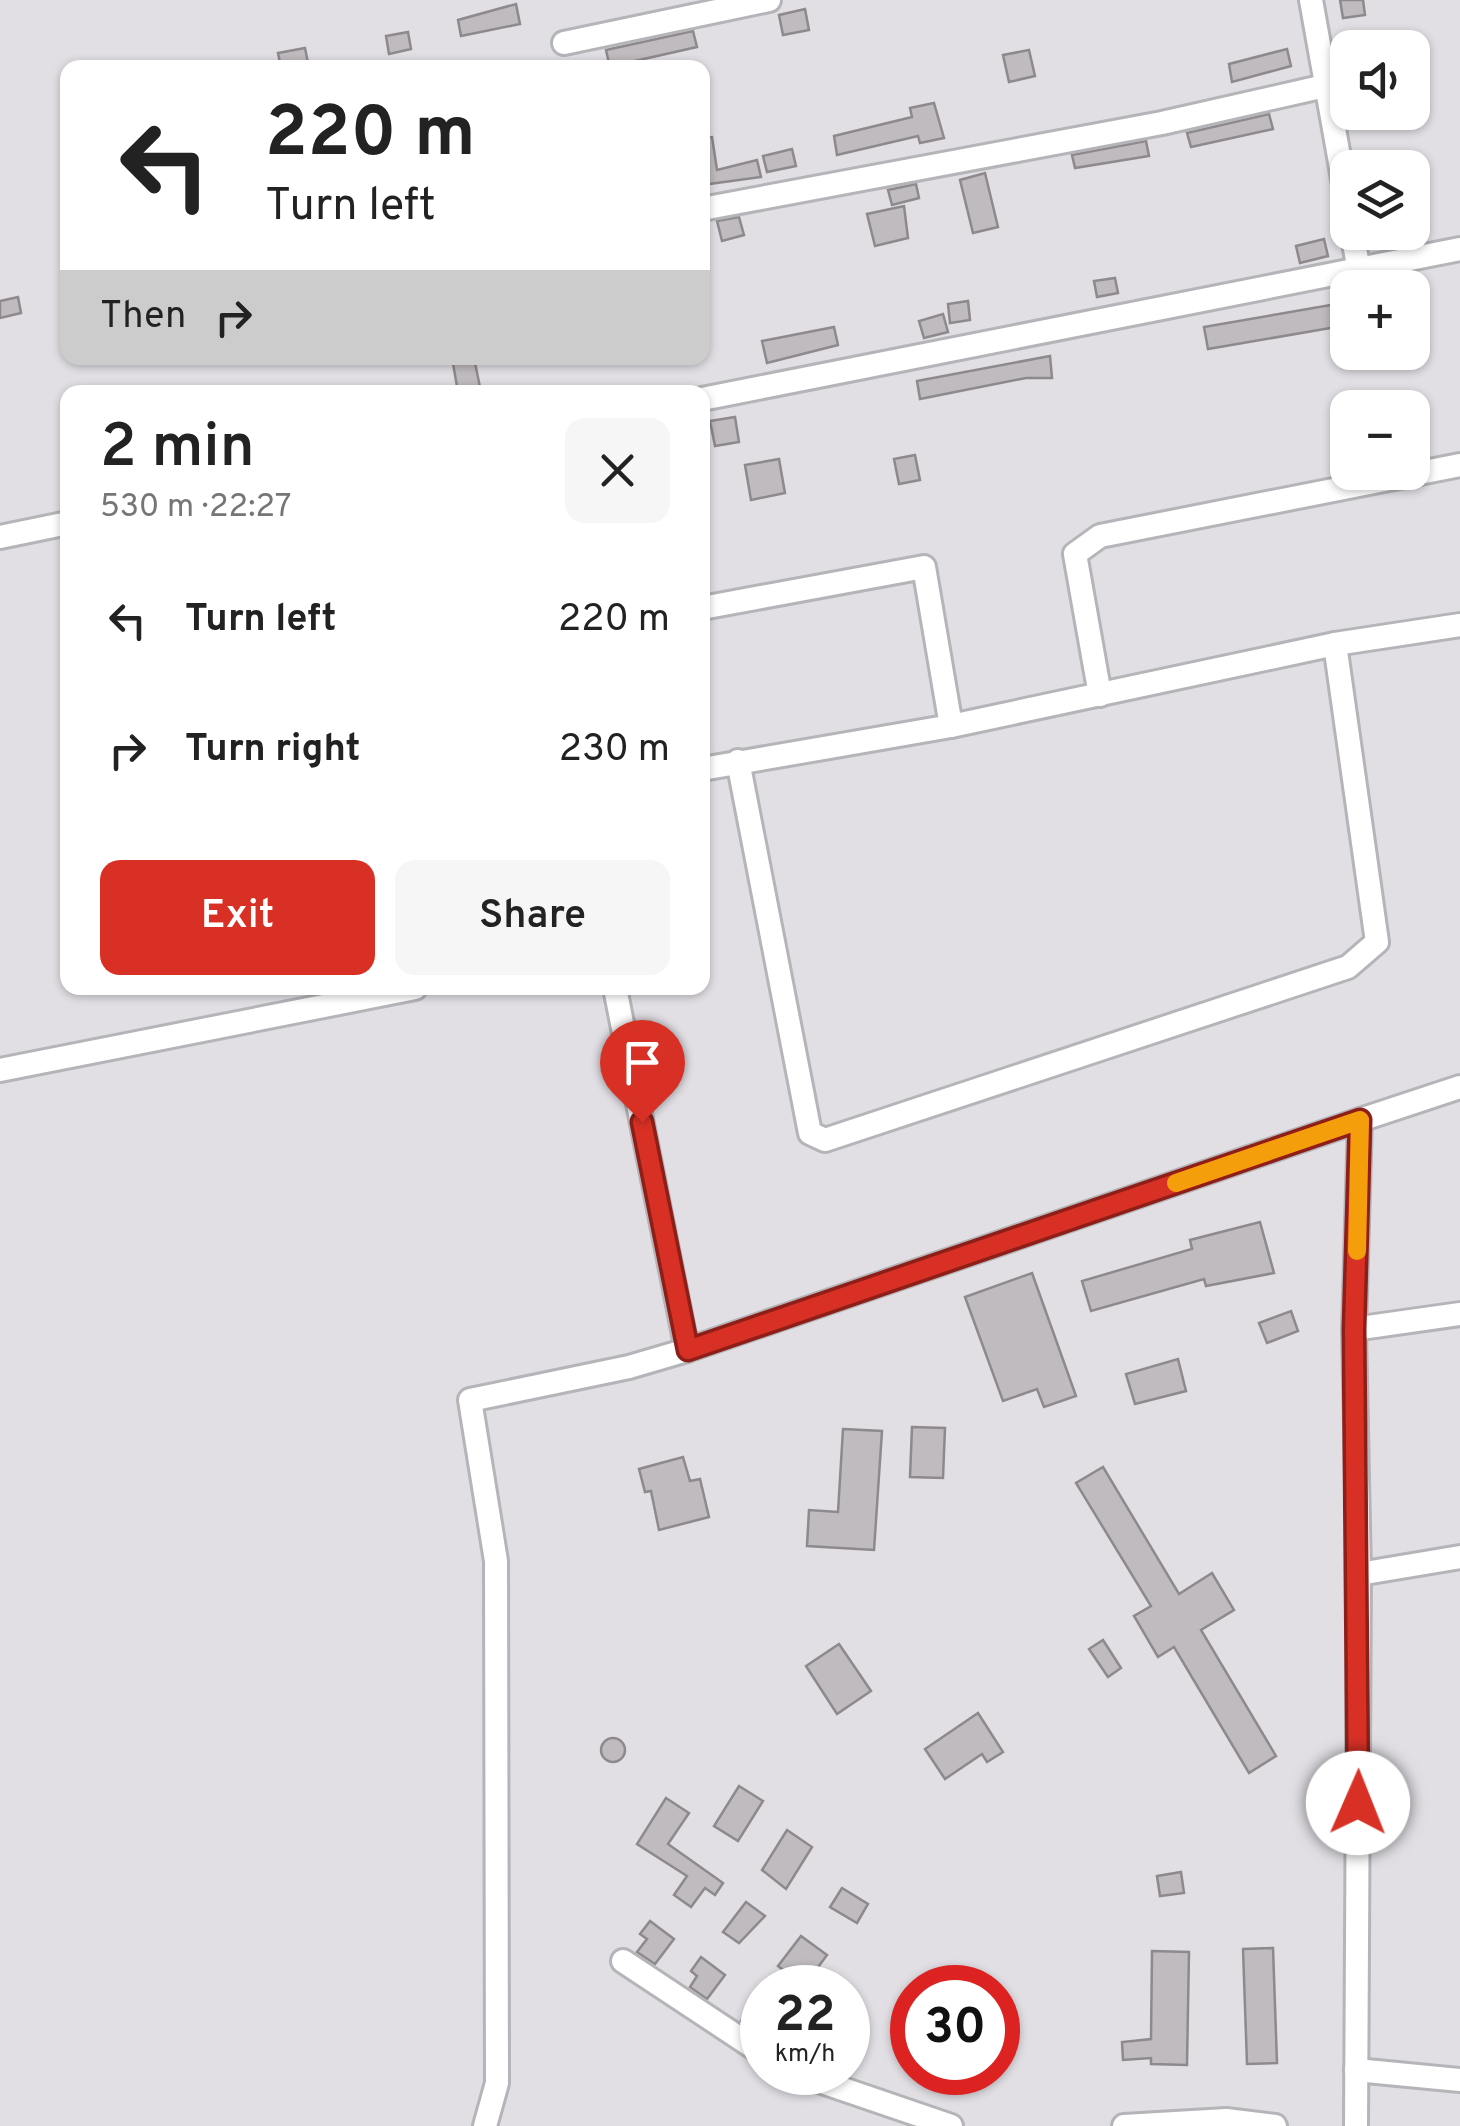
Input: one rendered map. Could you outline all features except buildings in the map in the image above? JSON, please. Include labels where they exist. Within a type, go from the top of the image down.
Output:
[{"type":"street","points":[[564,42],[711,5],[769,0]]},
{"type":"street","points":[[1311,0],[1338,150]]},
{"type":"street","points":[[710,208],[1162,123],[1326,86]]},
{"type":"street","points":[[1364,270],[1460,249]]},
{"type":"street","points":[[710,398],[1330,277]]},
{"type":"street","points":[[1100,695],[1075,554],[1100,536],[1460,464]]},
{"type":"street","points":[[0,537],[60,526]]},
{"type":"street","points":[[710,607],[924,567],[951,726]]},
{"type":"street","points":[[710,767],[951,726],[1335,644],[1460,625]]},
{"type":"street","points":[[738,762],[810,1132],[825,1140],[1348,966],[1377,942],[1335,644]]},
{"type":"street","points":[[0,1070],[380,995]]},
{"type":"street","points":[[617,995],[688,1350]]},
{"type":"street","points":[[485,2126],[497,2083],[496,1561],[470,1400],[629,1367],[688,1350],[1460,1088]]},
{"type":"street","points":[[1356,2126],[1359,1574],[1354,1329],[1360,1120]]},
{"type":"street","points":[[1354,1329],[1460,1314]]},
{"type":"street","points":[[1359,1574],[1460,1557]]},
{"type":"street","points":[[623,1961],[740,2038]]},
{"type":"street","points":[[1356,2070],[1460,2080]]},
{"type":"street","points":[[860,2095],[951,2126]]},
{"type":"street","points":[[1124,2126],[1226,2120],[1275,2126]]},
{"type":"slow traffic","points":[[1176,1183],[1360,1120],[1357,1251]]},
{"type":"route","points":[[642,1122],[688,1350],[1360,1120],[1354,1329],[1358,1803]]}]
